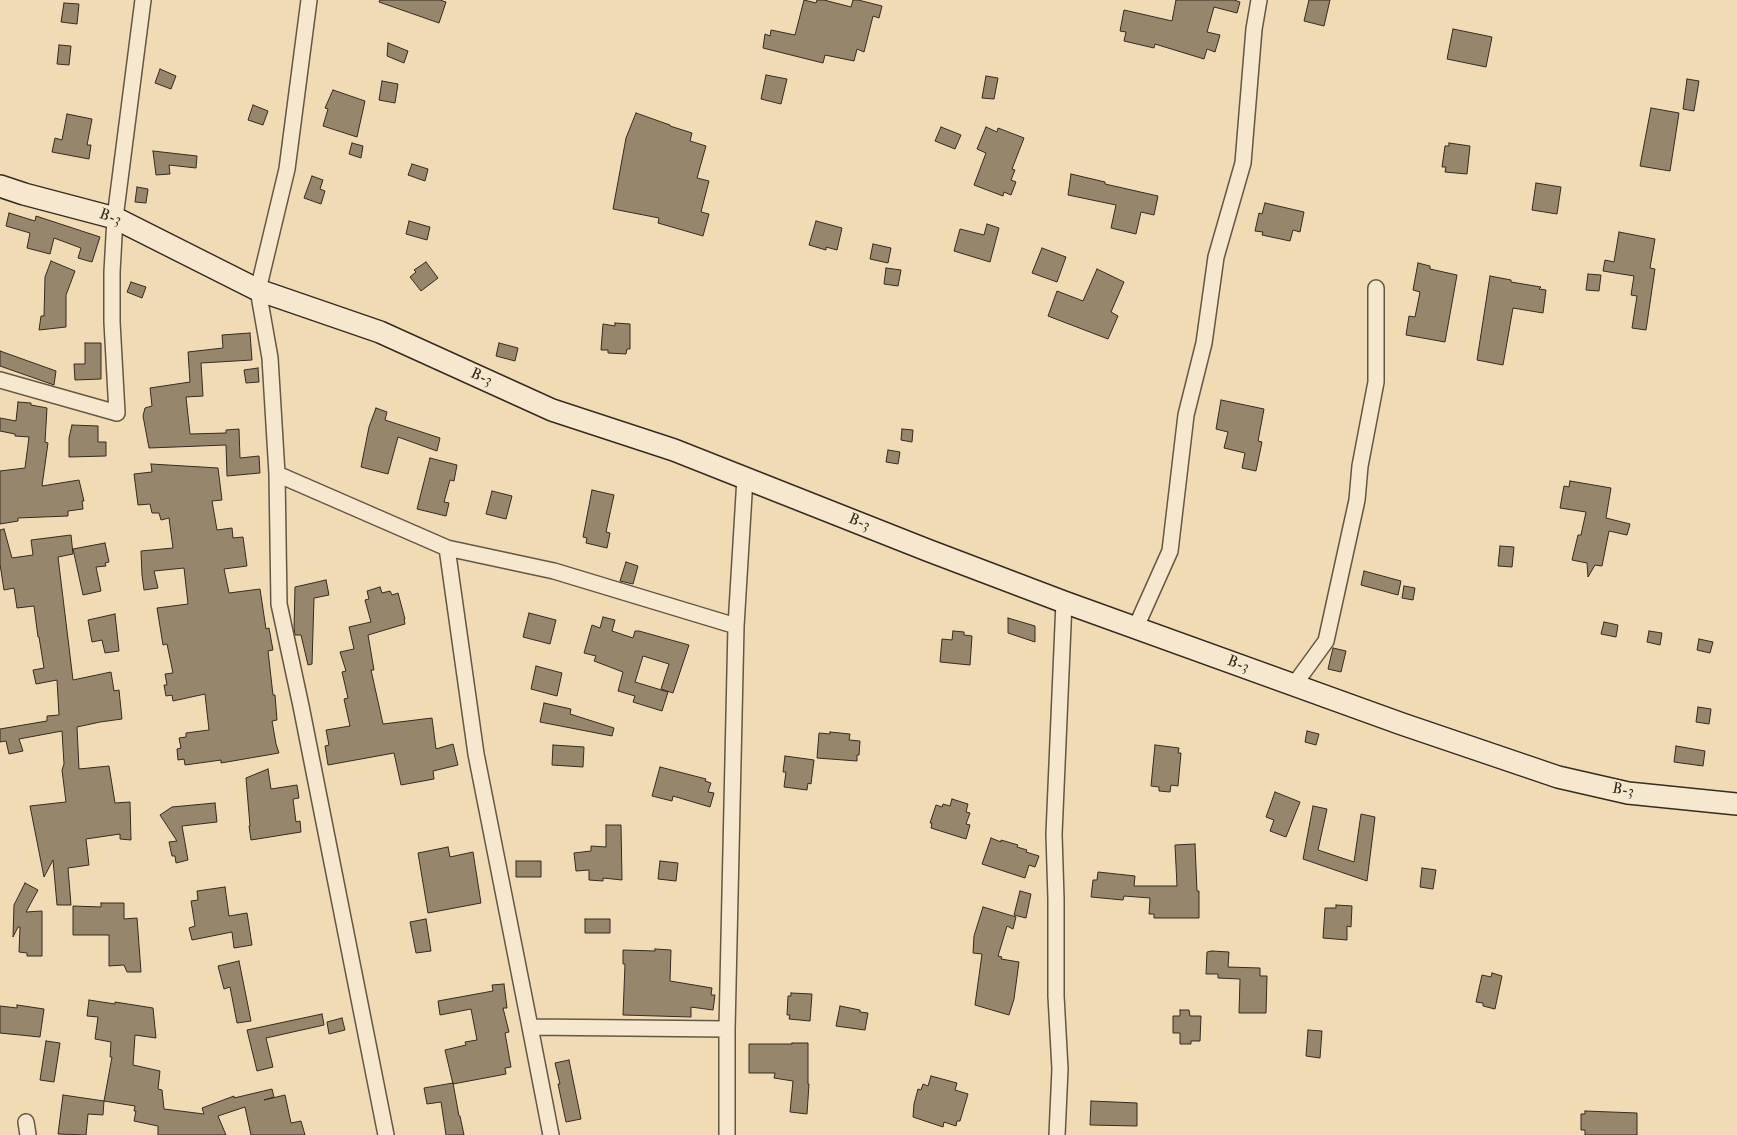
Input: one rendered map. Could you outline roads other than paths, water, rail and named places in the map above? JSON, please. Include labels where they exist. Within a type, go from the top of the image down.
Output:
[{"type":"main road","name":"B-3","points":[[0,186],[115,218],[258,290],[380,332],[552,410],[674,450],[1064,602],[1294,685],[1558,777],[1628,793],[1737,804]]},
{"type":"street","points":[[0,380],[117,414],[112,322],[115,218],[144,0]]},
{"type":"street","points":[[308,0],[288,169],[258,290],[270,358],[277,474],[278,604],[301,706],[386,1135]]},
{"type":"street","points":[[1136,628],[1170,551],[1186,415],[1204,343],[1216,257],[1243,163],[1254,29],[1259,0]]},
{"type":"street","points":[[1294,685],[1326,641],[1357,500],[1360,466],[1376,382],[1376,288]]},
{"type":"street","points":[[277,474],[447,548],[554,571],[736,626]]},
{"type":"street","points":[[727,1135],[727,1029],[736,626],[745,478]]},
{"type":"street","points":[[447,548],[476,754],[551,1135]]},
{"type":"street","points":[[1057,1135],[1060,1069],[1056,996],[1054,834],[1064,602]]},
{"type":"street","points":[[530,1026],[727,1029]]}]
